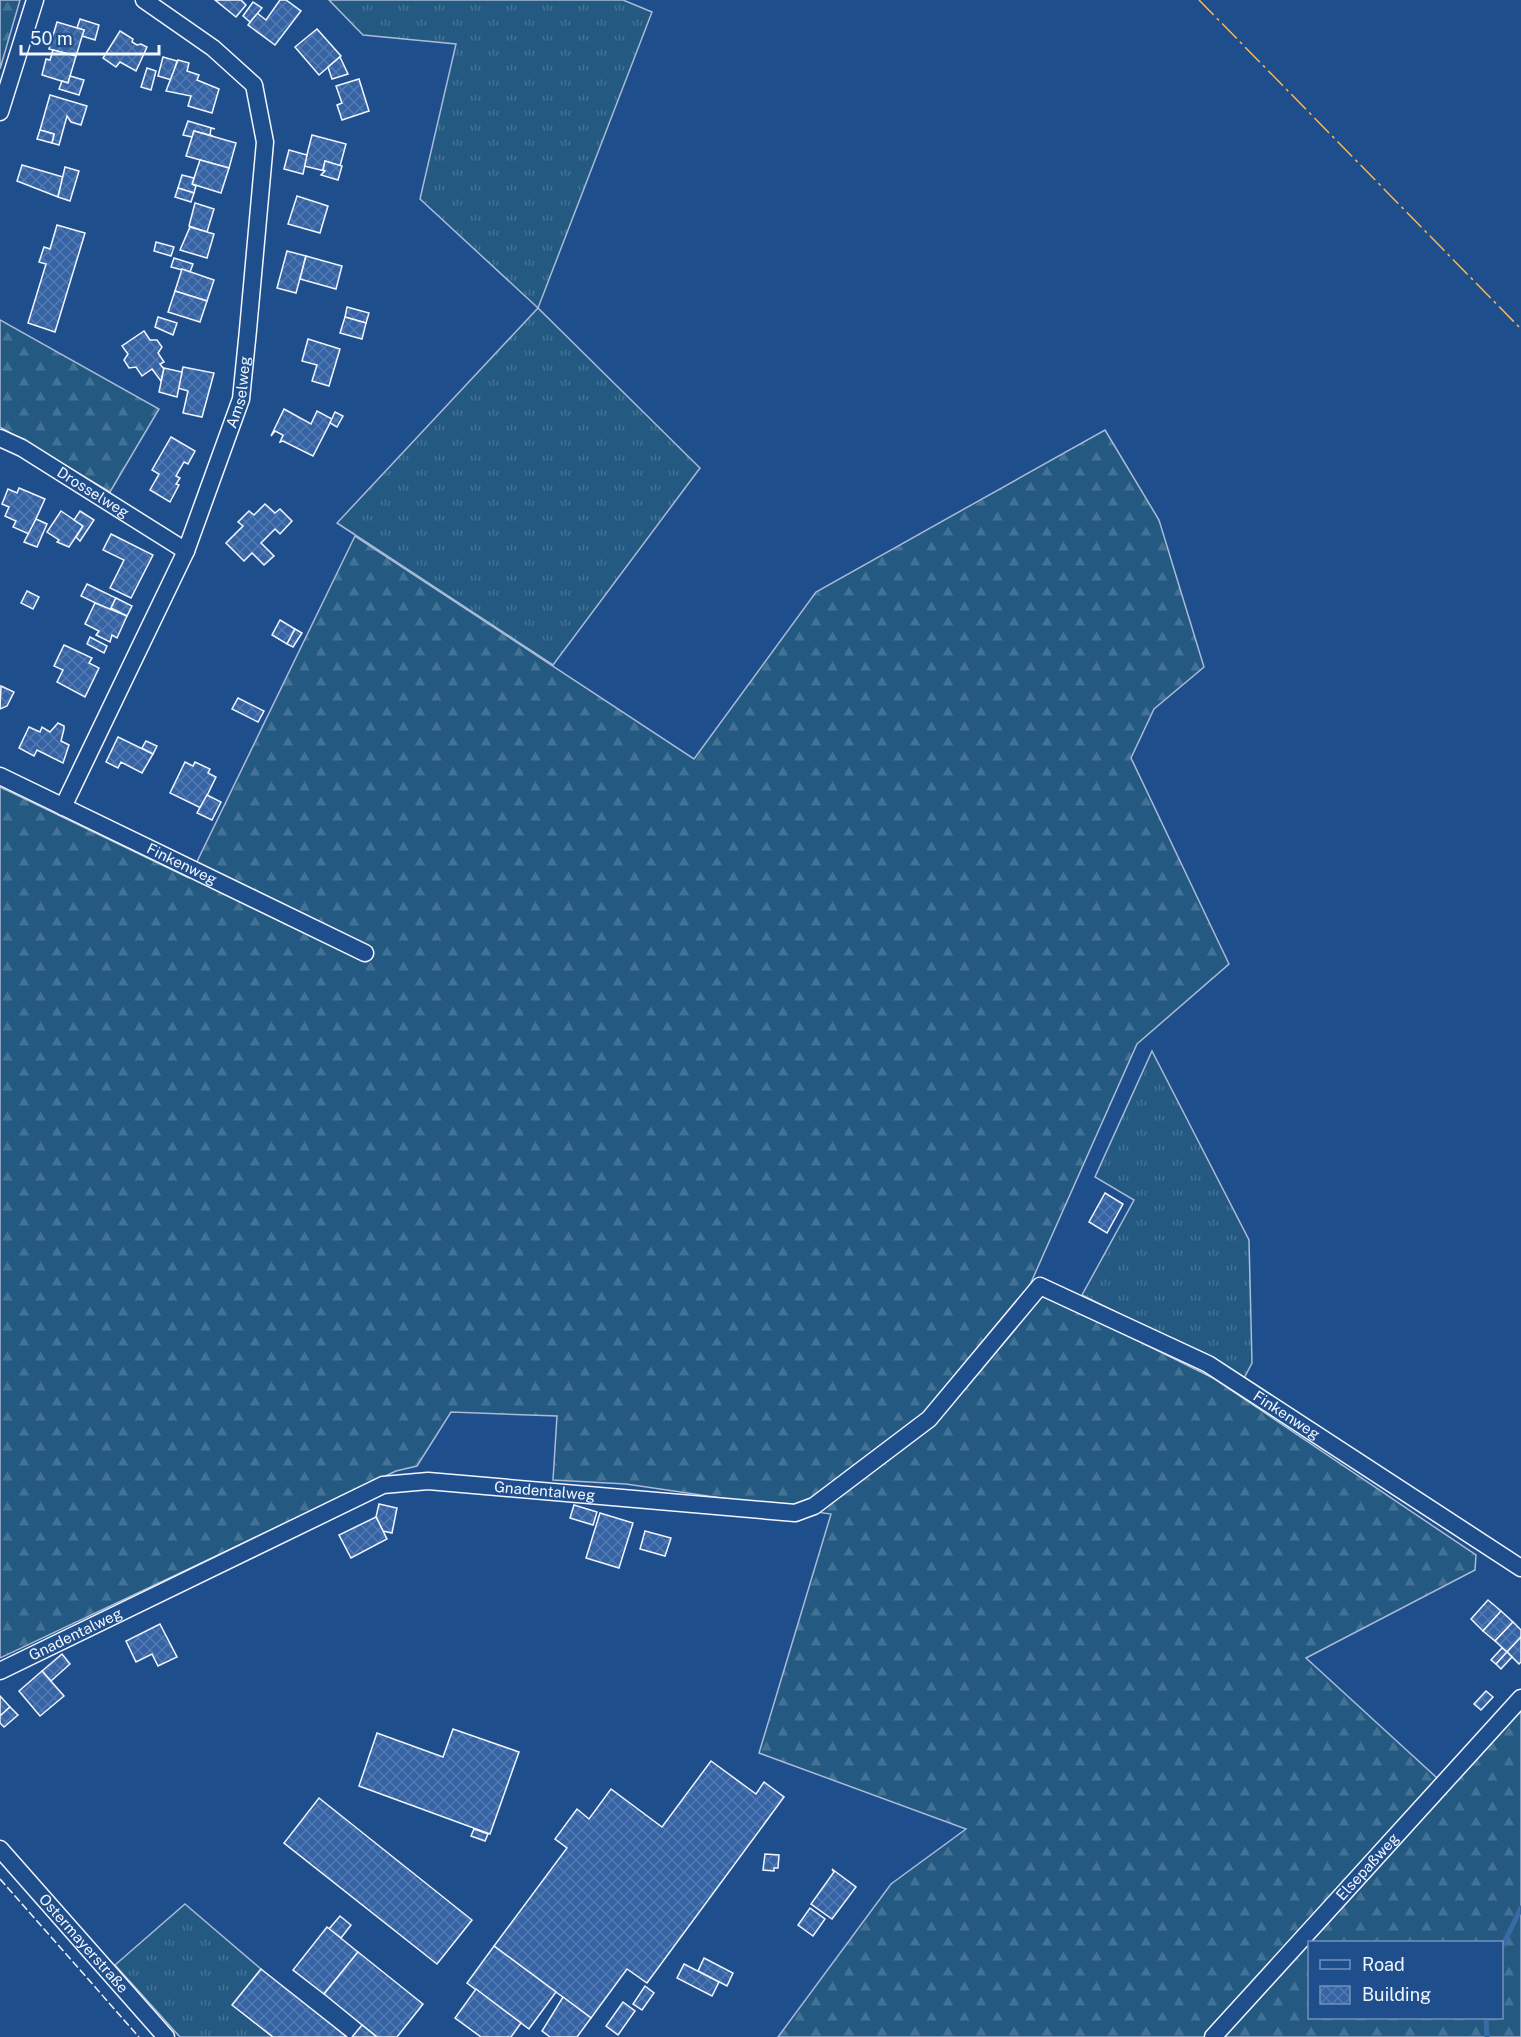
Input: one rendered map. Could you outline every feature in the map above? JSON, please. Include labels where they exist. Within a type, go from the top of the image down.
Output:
[{"type":"street","points":[[0,112],[35,0]]},
{"type":"street","name":"Amselweg","points":[[63,807],[186,551],[241,399],[265,142],[254,85],[213,48],[144,0]]},
{"type":"street","name":"Drosselweg","points":[[0,438],[22,448],[186,551]]},
{"type":"street","name":"Finkenweg","points":[[0,776],[365,952]]},
{"type":"street","name":"Finkenweg","points":[[1040,1286],[1208,1364],[1521,1568]]},
{"type":"street","name":"Gnadentalweg","points":[[0,1671],[383,1485],[428,1481],[795,1513],[814,1506],[929,1419],[1040,1286]]},
{"type":"street","name":"Elsepaßweg","points":[[1213,2037],[1521,1698]]},
{"type":"street","name":"Ostermayerstraße","points":[[0,1849],[166,2037]]},
{"type":"green space","points":[[0,0],[20,0],[0,69]]},
{"type":"green space","points":[[329,0],[623,0],[652,12],[538,308],[420,199],[456,44],[363,35]]},
{"type":"green space","points":[[538,308],[700,468],[553,665],[337,523]]},
{"type":"green space","points":[[0,320],[159,409],[110,492],[0,427]]},
{"type":"green space","points":[[1105,430],[1159,520],[1204,667],[1154,709],[1131,758],[1229,964],[1137,1044],[1029,1287],[1213,1378],[1476,1555],[1475,1570],[1306,1658],[1448,1788],[1521,1709],[1521,2037],[778,2037],[891,1884],[966,1829],[759,1753],[831,1514],[626,1484],[553,1480],[557,1416],[451,1412],[417,1466],[396,1471],[0,1658],[0,787],[189,878],[355,536],[694,759],[816,592]]},
{"type":"green space","points":[[1152,1051],[1249,1240],[1252,1363],[1243,1380],[1215,1362],[1082,1295],[1134,1200],[1095,1177]]},
{"type":"green space","points":[[185,1904],[261,1969],[233,2005],[273,2037],[180,2037],[115,1965]]},
{"type":"building","points":[[215,0],[241,0],[246,5],[236,17]]},
{"type":"building","points":[[280,0],[286,0],[301,11],[275,45],[248,25],[257,13],[266,20]]},
{"type":"building","points":[[253,2],[262,8],[250,22],[243,16]]},
{"type":"building","points":[[80,19],[99,25],[95,40],[82,36],[84,30],[77,28]]},
{"type":"building","points":[[57,22],[84,30],[76,56],[49,49]]},
{"type":"building","points":[[317,29],[341,56],[319,75],[295,47]]},
{"type":"building","points":[[120,31],[133,39],[132,42],[137,45],[147,47],[136,71],[120,62],[116,67],[103,58]]},
{"type":"building","points":[[53,50],[76,56],[68,83],[42,75],[46,59],[50,60]]},
{"type":"building","points":[[163,57],[177,61],[172,80],[158,76]]},
{"type":"building","points":[[340,57],[348,74],[332,79],[328,67]]},
{"type":"building","points":[[178,60],[189,63],[187,71],[199,75],[197,80],[219,89],[212,113],[188,106],[191,96],[166,91]]},
{"type":"building","points":[[147,68],[156,71],[151,90],[141,87]]},
{"type":"building","points":[[70,76],[84,80],[79,95],[59,89],[62,81],[68,83]]},
{"type":"building","points":[[359,79],[369,111],[342,120],[337,105],[342,103],[336,86]]},
{"type":"building","points":[[50,95],[87,106],[81,125],[71,122],[67,116],[59,145],[52,143],[54,134],[40,130]]},
{"type":"building","points":[[188,121],[215,129],[211,128],[210,135],[213,136],[194,131],[192,137],[183,135]]},
{"type":"building","points":[[40,130],[54,134],[52,143],[37,139]]},
{"type":"building","points":[[194,131],[236,143],[229,168],[186,156]]},
{"type":"building","points":[[312,135],[346,144],[340,166],[325,161],[323,170],[325,171],[304,166]]},
{"type":"building","points":[[289,150],[307,155],[303,174],[284,169]]},
{"type":"building","points":[[200,160],[229,168],[221,193],[192,184]]},
{"type":"building","points":[[325,161],[342,166],[338,180],[321,175],[325,171],[323,170]]},
{"type":"building","points":[[22,165],[63,177],[58,197],[17,181]]},
{"type":"building","points":[[65,167],[79,171],[70,201],[58,197]]},
{"type":"building","points":[[182,175],[194,178],[192,184],[196,186],[194,193],[178,188]]},
{"type":"building","points":[[178,188],[194,193],[191,202],[175,197]]},
{"type":"building","points":[[297,196],[328,206],[320,233],[288,224]]},
{"type":"building","points":[[195,203],[214,209],[207,232],[189,226]]},
{"type":"building","points":[[57,225],[85,233],[55,332],[28,323],[46,264],[39,262],[44,247],[50,249]]},
{"type":"building","points":[[190,227],[214,234],[207,258],[180,250]]},
{"type":"building","points":[[156,242],[174,247],[171,256],[154,251]]},
{"type":"building","points":[[287,251],[306,256],[296,293],[277,288]]},
{"type":"building","points":[[306,256],[342,266],[336,289],[300,279]]},
{"type":"building","points":[[174,258],[193,264],[190,272],[171,267]]},
{"type":"building","points":[[182,269],[214,280],[207,301],[175,291]]},
{"type":"building","points":[[175,291],[207,301],[200,322],[168,312]]},
{"type":"building","points":[[347,307],[369,313],[366,323],[345,317]]},
{"type":"building","points":[[158,317],[177,323],[173,335],[155,327]]},
{"type":"building","points":[[345,317],[366,323],[362,339],[340,333]]},
{"type":"building","points":[[144,331],[150,340],[157,340],[162,347],[158,353],[164,362],[160,364],[164,369],[161,381],[152,369],[142,376],[136,367],[129,368],[124,360],[128,354],[122,346]]},
{"type":"building","points":[[308,339],[340,349],[329,386],[312,381],[317,365],[302,361]]},
{"type":"building","points":[[183,367],[214,373],[202,417],[183,413],[188,391],[178,388]]},
{"type":"building","points":[[164,368],[182,372],[177,397],[159,392]]},
{"type":"building","points":[[284,409],[311,424],[317,411],[332,419],[313,456],[283,441],[280,442],[283,435],[275,431],[271,436]]},
{"type":"building","points":[[335,412],[343,416],[337,427],[330,423]]},
{"type":"building","points":[[171,437],[195,451],[188,464],[184,462],[176,476],[180,478],[176,484],[179,485],[170,502],[150,490],[159,474],[152,470]]},
{"type":"building","points":[[19,488],[45,499],[29,534],[13,527],[16,521],[5,516],[9,507],[2,504],[8,489],[17,493]]},
{"type":"building","points":[[265,504],[275,513],[280,509],[292,521],[280,534],[275,529],[261,543],[274,556],[264,565],[252,553],[244,561],[226,543],[243,526],[238,522],[249,511],[254,515]]},
{"type":"building","points":[[61,511],[83,526],[69,547],[57,542],[59,540],[47,532]]},
{"type":"building","points":[[80,511],[94,520],[80,541],[76,537],[83,526],[74,520]]},
{"type":"building","points":[[36,519],[47,524],[37,547],[24,542]]},
{"type":"building","points":[[111,534],[153,555],[131,598],[110,588],[124,560],[103,550]]},
{"type":"building","points":[[87,584],[116,598],[110,610],[81,596]]},
{"type":"building","points":[[27,591],[39,597],[33,609],[21,603]]},
{"type":"building","points":[[116,598],[132,606],[127,616],[111,608]]},
{"type":"building","points":[[95,603],[127,616],[117,638],[112,635],[110,642],[96,635],[99,631],[85,624]]},
{"type":"building","points":[[280,620],[295,629],[287,644],[272,635]]},
{"type":"building","points":[[295,629],[302,633],[293,647],[287,644]]},
{"type":"building","points":[[90,637],[107,646],[104,653],[87,644]]},
{"type":"building","points":[[64,645],[92,658],[89,663],[99,668],[85,697],[57,682],[63,670],[54,666]]},
{"type":"building","points":[[1,686],[14,692],[7,706],[0,709]]},
{"type":"building","points":[[238,698],[264,711],[258,722],[232,709]]},
{"type":"building","points":[[58,723],[64,726],[61,741],[69,745],[63,763],[37,750],[34,756],[19,748],[29,727],[40,732],[42,727],[50,732]]},
{"type":"building","points":[[118,737],[153,754],[142,773],[121,762],[118,768],[106,762]]},
{"type":"building","points":[[146,741],[157,746],[153,754],[142,748]]},
{"type":"building","points":[[185,762],[193,766],[195,762],[210,769],[208,773],[216,777],[201,808],[170,793]]},
{"type":"building","points":[[207,795],[221,802],[212,820],[197,813]]},
{"type":"building","points":[[1105,1193],[1123,1204],[1107,1233],[1089,1222]]},
{"type":"building","points":[[379,1504],[397,1508],[392,1533],[383,1531],[376,1517]]},
{"type":"building","points":[[574,1505],[597,1512],[593,1525],[570,1518]]},
{"type":"building","points":[[600,1513],[633,1523],[619,1568],[586,1558]]},
{"type":"building","points":[[376,1517],[387,1539],[351,1558],[339,1535]]},
{"type":"building","points":[[645,1531],[671,1538],[665,1556],[640,1549]]},
{"type":"building","points":[[1488,1600],[1501,1611],[1483,1631],[1471,1619]]},
{"type":"building","points":[[1501,1611],[1513,1622],[1495,1641],[1483,1631]]},
{"type":"building","points":[[1513,1622],[1521,1630],[1521,1637],[1507,1652],[1495,1641]]},
{"type":"building","points":[[160,1624],[177,1657],[158,1666],[152,1654],[136,1662],[126,1641]]},
{"type":"building","points":[[1521,1637],[1521,1662],[1519,1664],[1507,1652]]},
{"type":"building","points":[[1502,1648],[1507,1652],[1496,1664],[1491,1660]]},
{"type":"building","points":[[1507,1652],[1512,1657],[1501,1669],[1496,1664]]},
{"type":"building","points":[[62,1654],[70,1664],[51,1681],[42,1671]]},
{"type":"building","points":[[42,1671],[64,1696],[40,1716],[19,1691]]},
{"type":"building","points":[[1486,1691],[1493,1697],[1481,1710],[1474,1704]]},
{"type":"building","points":[[0,1696],[10,1707],[0,1716]]},
{"type":"building","points":[[10,1707],[18,1715],[4,1727],[0,1723],[0,1716]]},
{"type":"building","points":[[453,1729],[519,1752],[490,1834],[359,1786],[377,1733],[443,1757]]},
{"type":"building","points":[[711,1761],[756,1794],[764,1782],[784,1797],[647,1983],[627,1969],[591,2018],[494,1946],[567,1848],[555,1839],[577,1809],[589,1819],[611,1789],[662,1827]]},
{"type":"building","points":[[319,1798],[472,1920],[437,1964],[284,1843]]},
{"type":"building","points":[[474,1829],[488,1834],[485,1841],[471,1836]]},
{"type":"building","points":[[765,1854],[779,1855],[778,1868],[774,1868],[774,1871],[763,1870]]},
{"type":"building","points":[[832,1869],[856,1887],[832,1919],[811,1904],[834,1872]]},
{"type":"building","points":[[810,1908],[825,1919],[813,1936],[798,1925]]},
{"type":"building","points":[[340,1916],[351,1925],[341,1938],[329,1929]]},
{"type":"building","points":[[327,1927],[358,1952],[324,1994],[293,1970]]},
{"type":"building","points":[[494,1946],[556,1992],[529,2029],[467,1983]]},
{"type":"building","points":[[358,1952],[423,2004],[397,2037],[377,2037],[324,1994]]},
{"type":"building","points":[[704,1958],[733,1973],[727,1986],[698,1971]]},
{"type":"building","points":[[684,1964],[719,1982],[712,1996],[677,1978]]},
{"type":"building","points":[[261,1969],[347,2037],[273,2037],[232,2005]]},
{"type":"building","points":[[645,1986],[654,1993],[642,2010],[633,2004]]},
{"type":"building","points":[[476,1989],[521,2023],[511,2037],[481,2037],[455,2018]]},
{"type":"building","points":[[563,1997],[591,2018],[577,2037],[550,2037],[542,2031]]},
{"type":"building","points":[[623,2002],[635,2011],[618,2035],[606,2026]]},
{"type":"building","points":[[362,2025],[377,2037],[352,2037]]},
{"type":"waterway","points":[[1503,1945],[1521,1908]]},
{"type":"waterway","points":[[1486,2019],[1487,2037]]},
{"type":"fence","points":[[0,1879],[139,2037]]},
{"type":"power","points":[[1199,0],[1521,329]]}]
